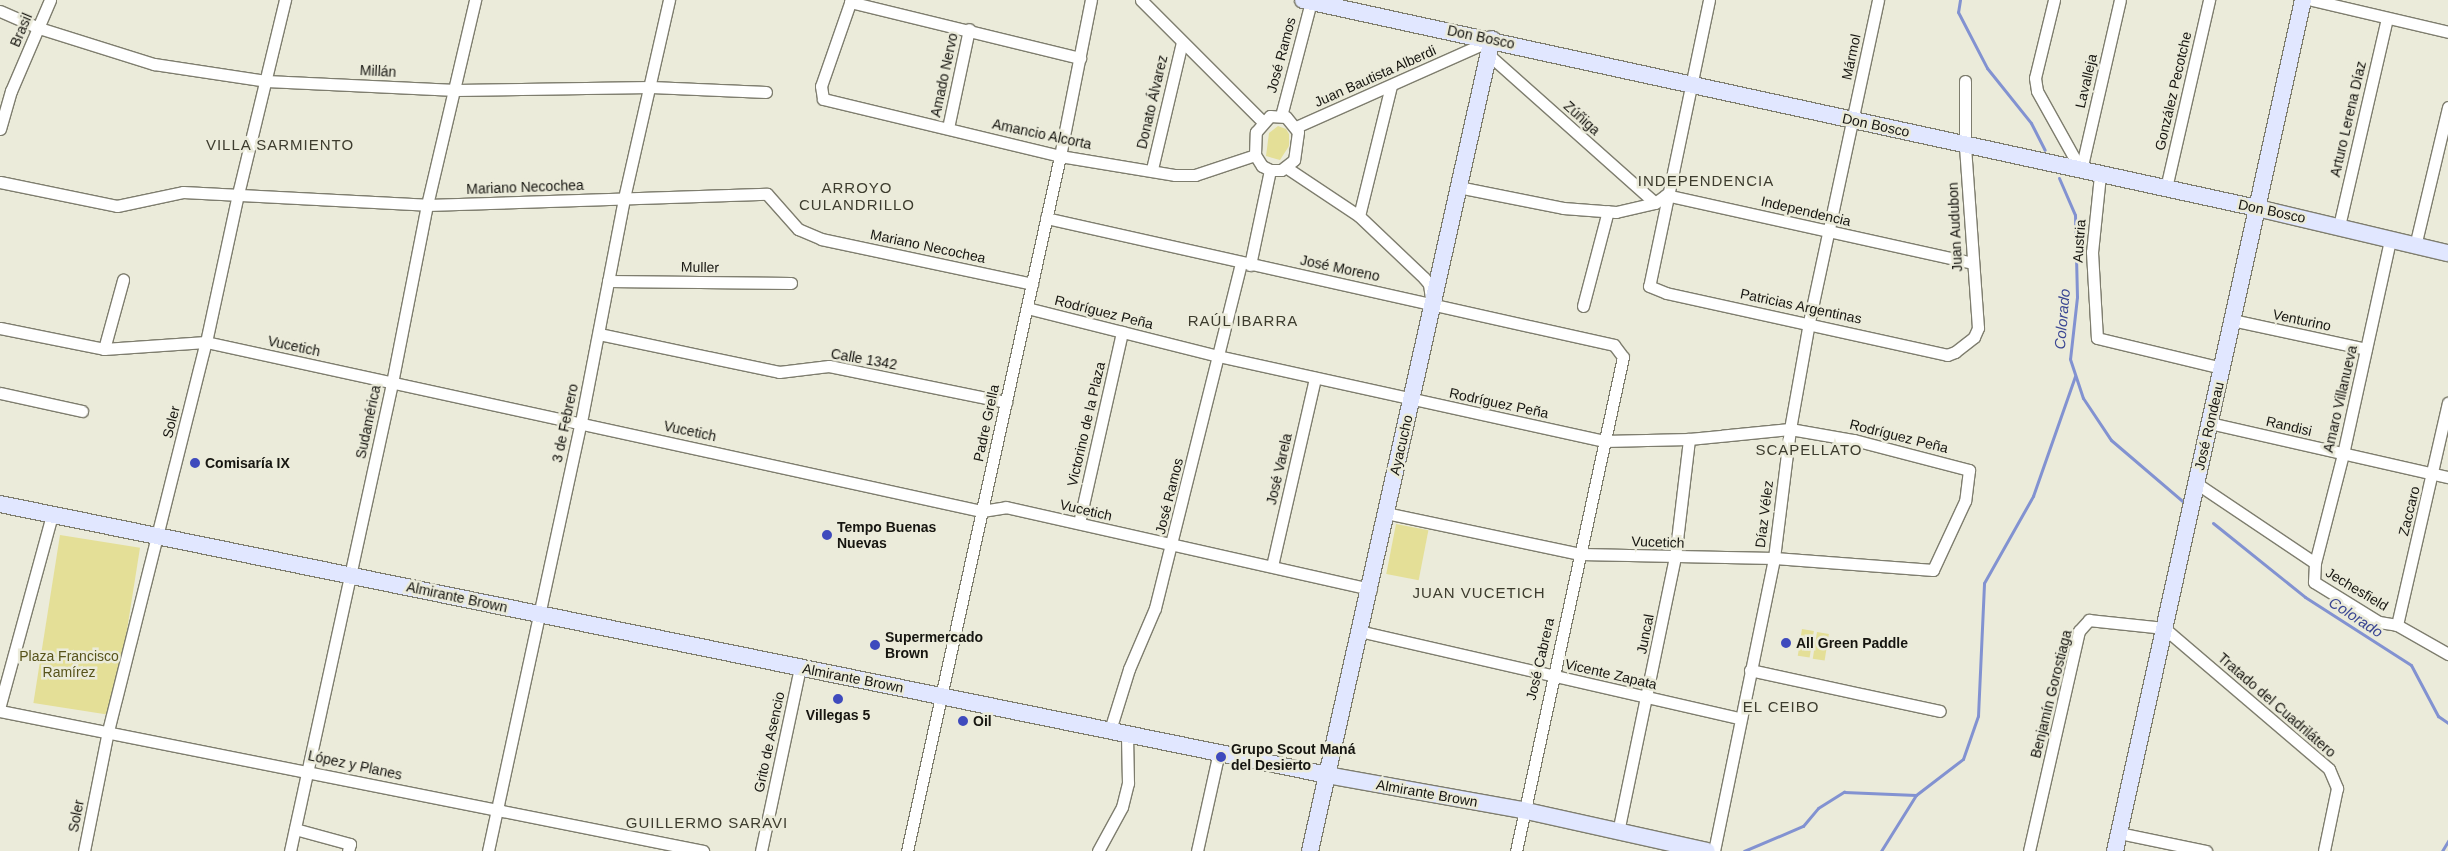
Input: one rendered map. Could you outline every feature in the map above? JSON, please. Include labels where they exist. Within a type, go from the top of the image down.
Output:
[{"type":"main road","name":"José Rondeau","points":[[2115,851],[2303,0]]},
{"type":"main road","name":"Don Bosco","points":[[1307,1],[1490,47],[1691,85],[2339,226],[2390,241],[2448,253]]},
{"type":"main road","name":"Ayacucho","points":[[1310,851],[1359,631],[1371,589],[1432,302],[1490,47]]},
{"type":"main road","name":"Almirante Brown","points":[[0,504],[157,538],[942,695],[1326,775],[1522,810],[1707,851]]},
{"type":"street","name":"Brasil","points":[[0,129],[12,91],[50,0]]},
{"type":"street","name":"Soler","points":[[84,851],[108,731],[206,342],[238,194],[285,0]]},
{"type":"street","name":"Sudamérica","points":[[290,851],[392,383],[427,205],[456,90],[474,0]]},
{"type":"street","name":"3 de Febrero","points":[[488,851],[581,422],[624,198],[651,87],[669,0]]},
{"type":"street","name":"Padre Grella","points":[[907,851],[1060,156],[1091,0]]},
{"type":"street","points":[[1141,0],[1262,121]]},
{"type":"street","points":[[1458,187],[1563,208],[1608,211],[1655,203],[1666,195],[1709,0]]},
{"type":"street","name":"Mármol","points":[[1853,120],[1878,0]]},
{"type":"street","points":[[2054,0],[2036,84],[2081,170]]},
{"type":"street","name":"Lavalleja","points":[[2081,170],[2120,0]]},
{"type":"street","name":"González Pecotche","points":[[2166,188],[2209,0]]},
{"type":"street","points":[[2312,0],[2448,32]]},
{"type":"street","points":[[851,1],[1080,58]]},
{"type":"street","name":"Amancio Alcorta","points":[[851,1],[821,86],[823,99],[1060,156],[1194,175],[1256,155]]},
{"type":"street","name":"José Ramos","points":[[1281,116],[1307,1]]},
{"type":"street","name":"Millán","points":[[0,11],[39,28],[154,64],[266,81],[456,90],[651,87],[766,92]]},
{"type":"street","name":"Arturo Lerena Díaz","points":[[2339,226],[2387,18]]},
{"type":"street","name":"Amado Nervo","points":[[948,128],[969,29]]},
{"type":"street","name":"Donato Álvarez","points":[[1152,169],[1182,42]]},
{"type":"street","name":"Juan Bautista Alberdi","points":[[1296,127],[1391,86],[1490,47]]},
{"type":"street","name":"Zúñiga","points":[[1490,47],[1655,203]]},
{"type":"street","name":"Juan Audubon","points":[[1947,355],[1974,337],[1978,328],[1965,145],[1965,80]]},
{"type":"street","points":[[1359,216],[1391,86]]},
{"type":"street","points":[[2415,246],[2448,107]]},
{"type":"street","points":[[1287,168],[1294,160],[1298,145],[1296,127],[1281,116],[1270,116],[1262,121],[1256,132],[1256,155],[1259,163],[1270,170],[1287,168],[1359,216],[1424,278],[1429,284],[1432,302]]},
{"type":"street","name":"Díaz Vélez","points":[[1714,851],[1774,558],[1790,430],[1809,322],[1853,120]]},
{"type":"street","name":"José Ramos","points":[[1110,730],[1129,669],[1155,608],[1218,356],[1270,170]]},
{"type":"street","name":"Austria","points":[[2100,174],[2092,252],[2097,338],[2222,368]]},
{"type":"street","name":"Mariano Necochea","points":[[0,182],[118,206],[165,194],[238,194],[427,205],[767,194],[798,229],[821,239],[1032,284]]},
{"type":"street","name":"Independencia","points":[[1666,195],[1972,263]]},
{"type":"street","name":"Patricias Argentinas","points":[[1666,195],[1649,286],[1666,293],[1809,322],[1947,355]]},
{"type":"street","points":[[1583,306],[1608,211]]},
{"type":"street","name":"José Moreno","points":[[1046,218],[1245,264],[1432,302],[1614,345],[1623,356]]},
{"type":"street","name":"Amaro Villanueva","points":[[2315,563],[2343,454],[2390,241]]},
{"type":"street","points":[[104,349],[123,280]]},
{"type":"street","name":"Muller","points":[[608,281],[791,283]]},
{"type":"street","name":"Rodríguez Peña","points":[[1027,308],[1218,356],[1604,441],[1689,439],[1790,430],[1854,440],[1969,470],[1965,501],[1933,570]]},
{"type":"street","name":"Venturino","points":[[2232,320],[2366,349]]},
{"type":"street","name":"Vucetich","points":[[0,328],[104,349],[206,342],[581,422],[982,511],[1006,507],[1371,589]]},
{"type":"street","name":"Victorino de la Plaza","points":[[1079,523],[1122,332]]},
{"type":"street","name":"Calle 1342","points":[[599,334],[778,372],[829,366],[1006,402]]},
{"type":"street","name":"José Cabrera","points":[[1516,851],[1522,810],[1623,356]]},
{"type":"street","name":"José Varela","points":[[1272,566],[1315,378]]},
{"type":"street","points":[[0,393],[82,411]]},
{"type":"street","name":"Zaccaro","points":[[2397,625],[2434,474],[2448,403]]},
{"type":"street","name":"Randisi","points":[[2210,423],[2448,477]]},
{"type":"street","name":"Juncal","points":[[1618,832],[1648,698],[1676,558],[1689,439]]},
{"type":"street","name":"Jechesfield","points":[[2196,483],[2315,563],[2314,582],[2380,622],[2397,625],[2448,654]]},
{"type":"street","name":"Vucetich","points":[[1386,513],[1580,554],[1676,558],[1774,558],[1933,570]]},
{"type":"street","points":[[0,705],[52,515]]},
{"type":"street","name":"Benjamín Gorostiaga","points":[[2029,851],[2079,631],[2089,620],[2164,628]]},
{"type":"street","name":"Tratado del Cuadrilátero","points":[[2164,628],[2329,769],[2337,788],[2324,851]]},
{"type":"street","name":"Vicente Zapata","points":[[1359,631],[1740,718]]},
{"type":"street","name":"Grito de Asencio","points":[[761,851],[800,668]]},
{"type":"street","points":[[1750,670],[1940,711]]},
{"type":"street","name":"López y Planes","points":[[0,711],[308,770],[497,811],[702,851]]},
{"type":"street","points":[[1098,851],[1122,806],[1128,783],[1127,734]]},
{"type":"street","points":[[1196,851],[1218,752]]},
{"type":"street","points":[[295,829],[350,844],[348,851]]},
{"type":"street","points":[[2119,833],[2206,851]]},
{"type":"green space","points":[[1278,126],[1286,129],[1289,134],[1289,146],[1280,160],[1266,156],[1269,133]]},
{"type":"green space","points":[[1396,524],[1428,530],[1419,580],[1386,574]]},
{"type":"green space","name":"Plaza Francisco Ramírez","points":[[60,535],[140,548],[113,716],[33,703]]},
{"type":"green space","points":[[1802,629],[1814,631],[1810,658],[1798,656]]},
{"type":"green space","points":[[1817,632],[1829,634],[1825,661],[1813,659]]},
{"type":"waterway","name":"Colorado","points":[[1960,0],[1958,12],[1987,68],[2031,123],[2045,150]]},
{"type":"waterway","name":"Colorado","points":[[2059,178],[2075,215],[2077,297],[2070,359],[2083,398],[2111,440],[2186,504]]},
{"type":"waterway","points":[[1881,851],[1916,795],[1963,759],[1978,716],[1984,583],[2033,496],[2075,376]]},
{"type":"waterway","name":"Colorado","points":[[2213,523],[2305,597],[2411,665],[2438,716],[2448,723]]},
{"type":"waterway","points":[[1744,851],[1803,826],[1818,808],[1844,792],[1916,795]]},
{"type":"waterway","name":"Colorado","points":[[2442,851],[2448,841]]},
{"type":"place","name":"Comisaría IX","points":[[195,463]]},
{"type":"place","name":"Tempo Buenas Nuevas","points":[[827,535]]},
{"type":"place","name":"All Green Paddle","points":[[1786,643]]},
{"type":"place","name":"Supermercado Brown","points":[[875,645]]},
{"type":"place","name":"Villegas 5","points":[[838,699]]},
{"type":"place","name":"Oil","points":[[963,721]]},
{"type":"place","name":"Grupo Scout Maná del Desierto","points":[[1221,757]]},
{"type":"district","name":"VILLA SARMIENTO","points":[[280,145]]},
{"type":"district","name":"INDEPENDENCIA","points":[[1706,181]]},
{"type":"district","name":"ARROYO CULANDRILLO","points":[[857,196]]},
{"type":"district","name":"RAÚL IBARRA","points":[[1243,321]]},
{"type":"district","name":"SCAPELLATO","points":[[1809,450]]},
{"type":"district","name":"JUAN VUCETICH","points":[[1479,593]]},
{"type":"district","name":"EL CEIBO","points":[[1781,707]]},
{"type":"district","name":"GUILLERMO SARAVI","points":[[707,823]]}]
